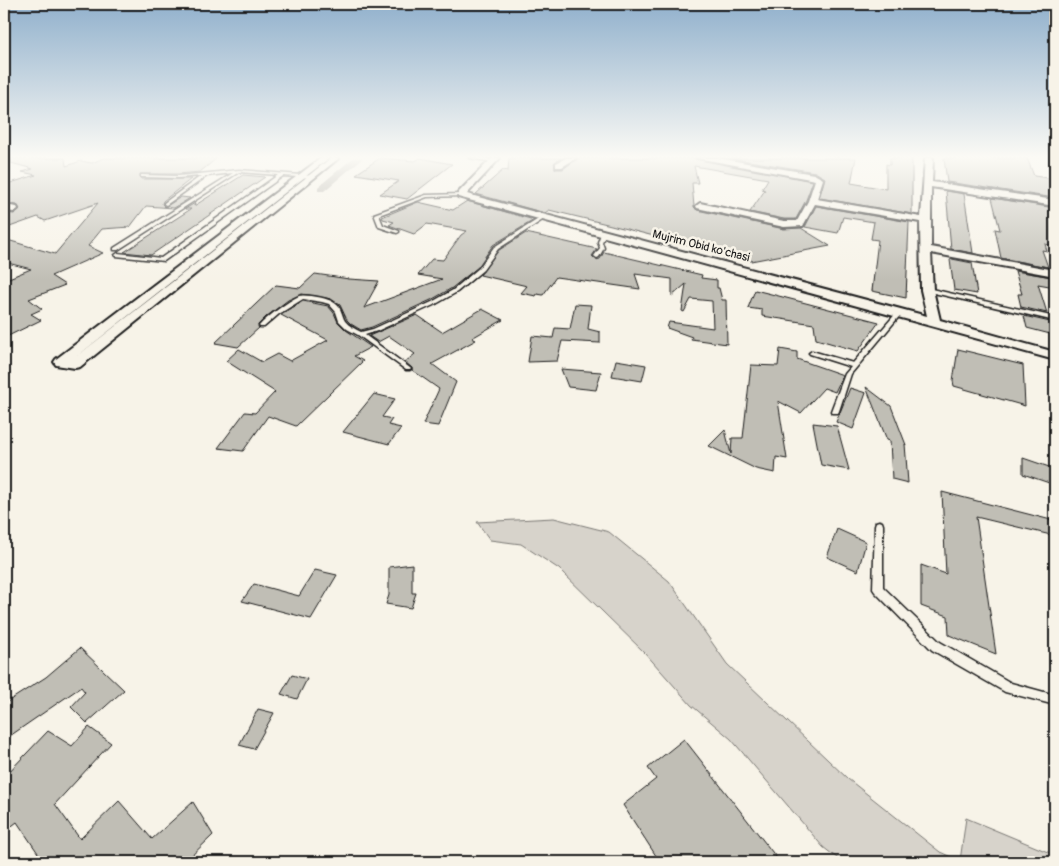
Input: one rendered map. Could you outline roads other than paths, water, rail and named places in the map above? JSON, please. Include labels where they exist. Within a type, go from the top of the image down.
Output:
[{"type":"street","points":[[279,198],[61,362],[75,364],[281,198]]},
{"type":"street","name":"Mujrim Obid ko'chasi","points":[[473,198],[542,219],[934,320],[1055,356]]},
{"type":"street","points":[[926,198],[927,290],[934,320]]},
{"type":"street","points":[[1024,198],[1055,203]]},
{"type":"street","points":[[700,206],[784,224],[800,224],[812,201],[925,220]]},
{"type":"street","points":[[4,208],[14,209]]},
{"type":"street","points":[[927,249],[1055,272]]},
{"type":"lane","points":[[166,204],[174,198]]},
{"type":"lane","points":[[198,198],[117,252],[162,260],[247,198]]},
{"type":"lane","points":[[397,232],[381,226],[376,214],[419,198]]},
{"type":"lane","points":[[360,334],[375,330],[434,303],[455,291],[481,269],[496,248],[542,219]]},
{"type":"lane","points":[[596,256],[602,248],[600,242],[603,235]]},
{"type":"lane","points":[[927,290],[1055,319]]},
{"type":"lane","points":[[262,326],[302,297],[323,300],[339,311],[342,321],[349,328],[408,369]]},
{"type":"lane","points":[[835,411],[848,374],[900,312]]},
{"type":"lane","points":[[812,353],[855,366]]},
{"type":"lane","points":[[879,525],[878,589],[929,640],[936,646],[1009,688],[1055,700]]}]
